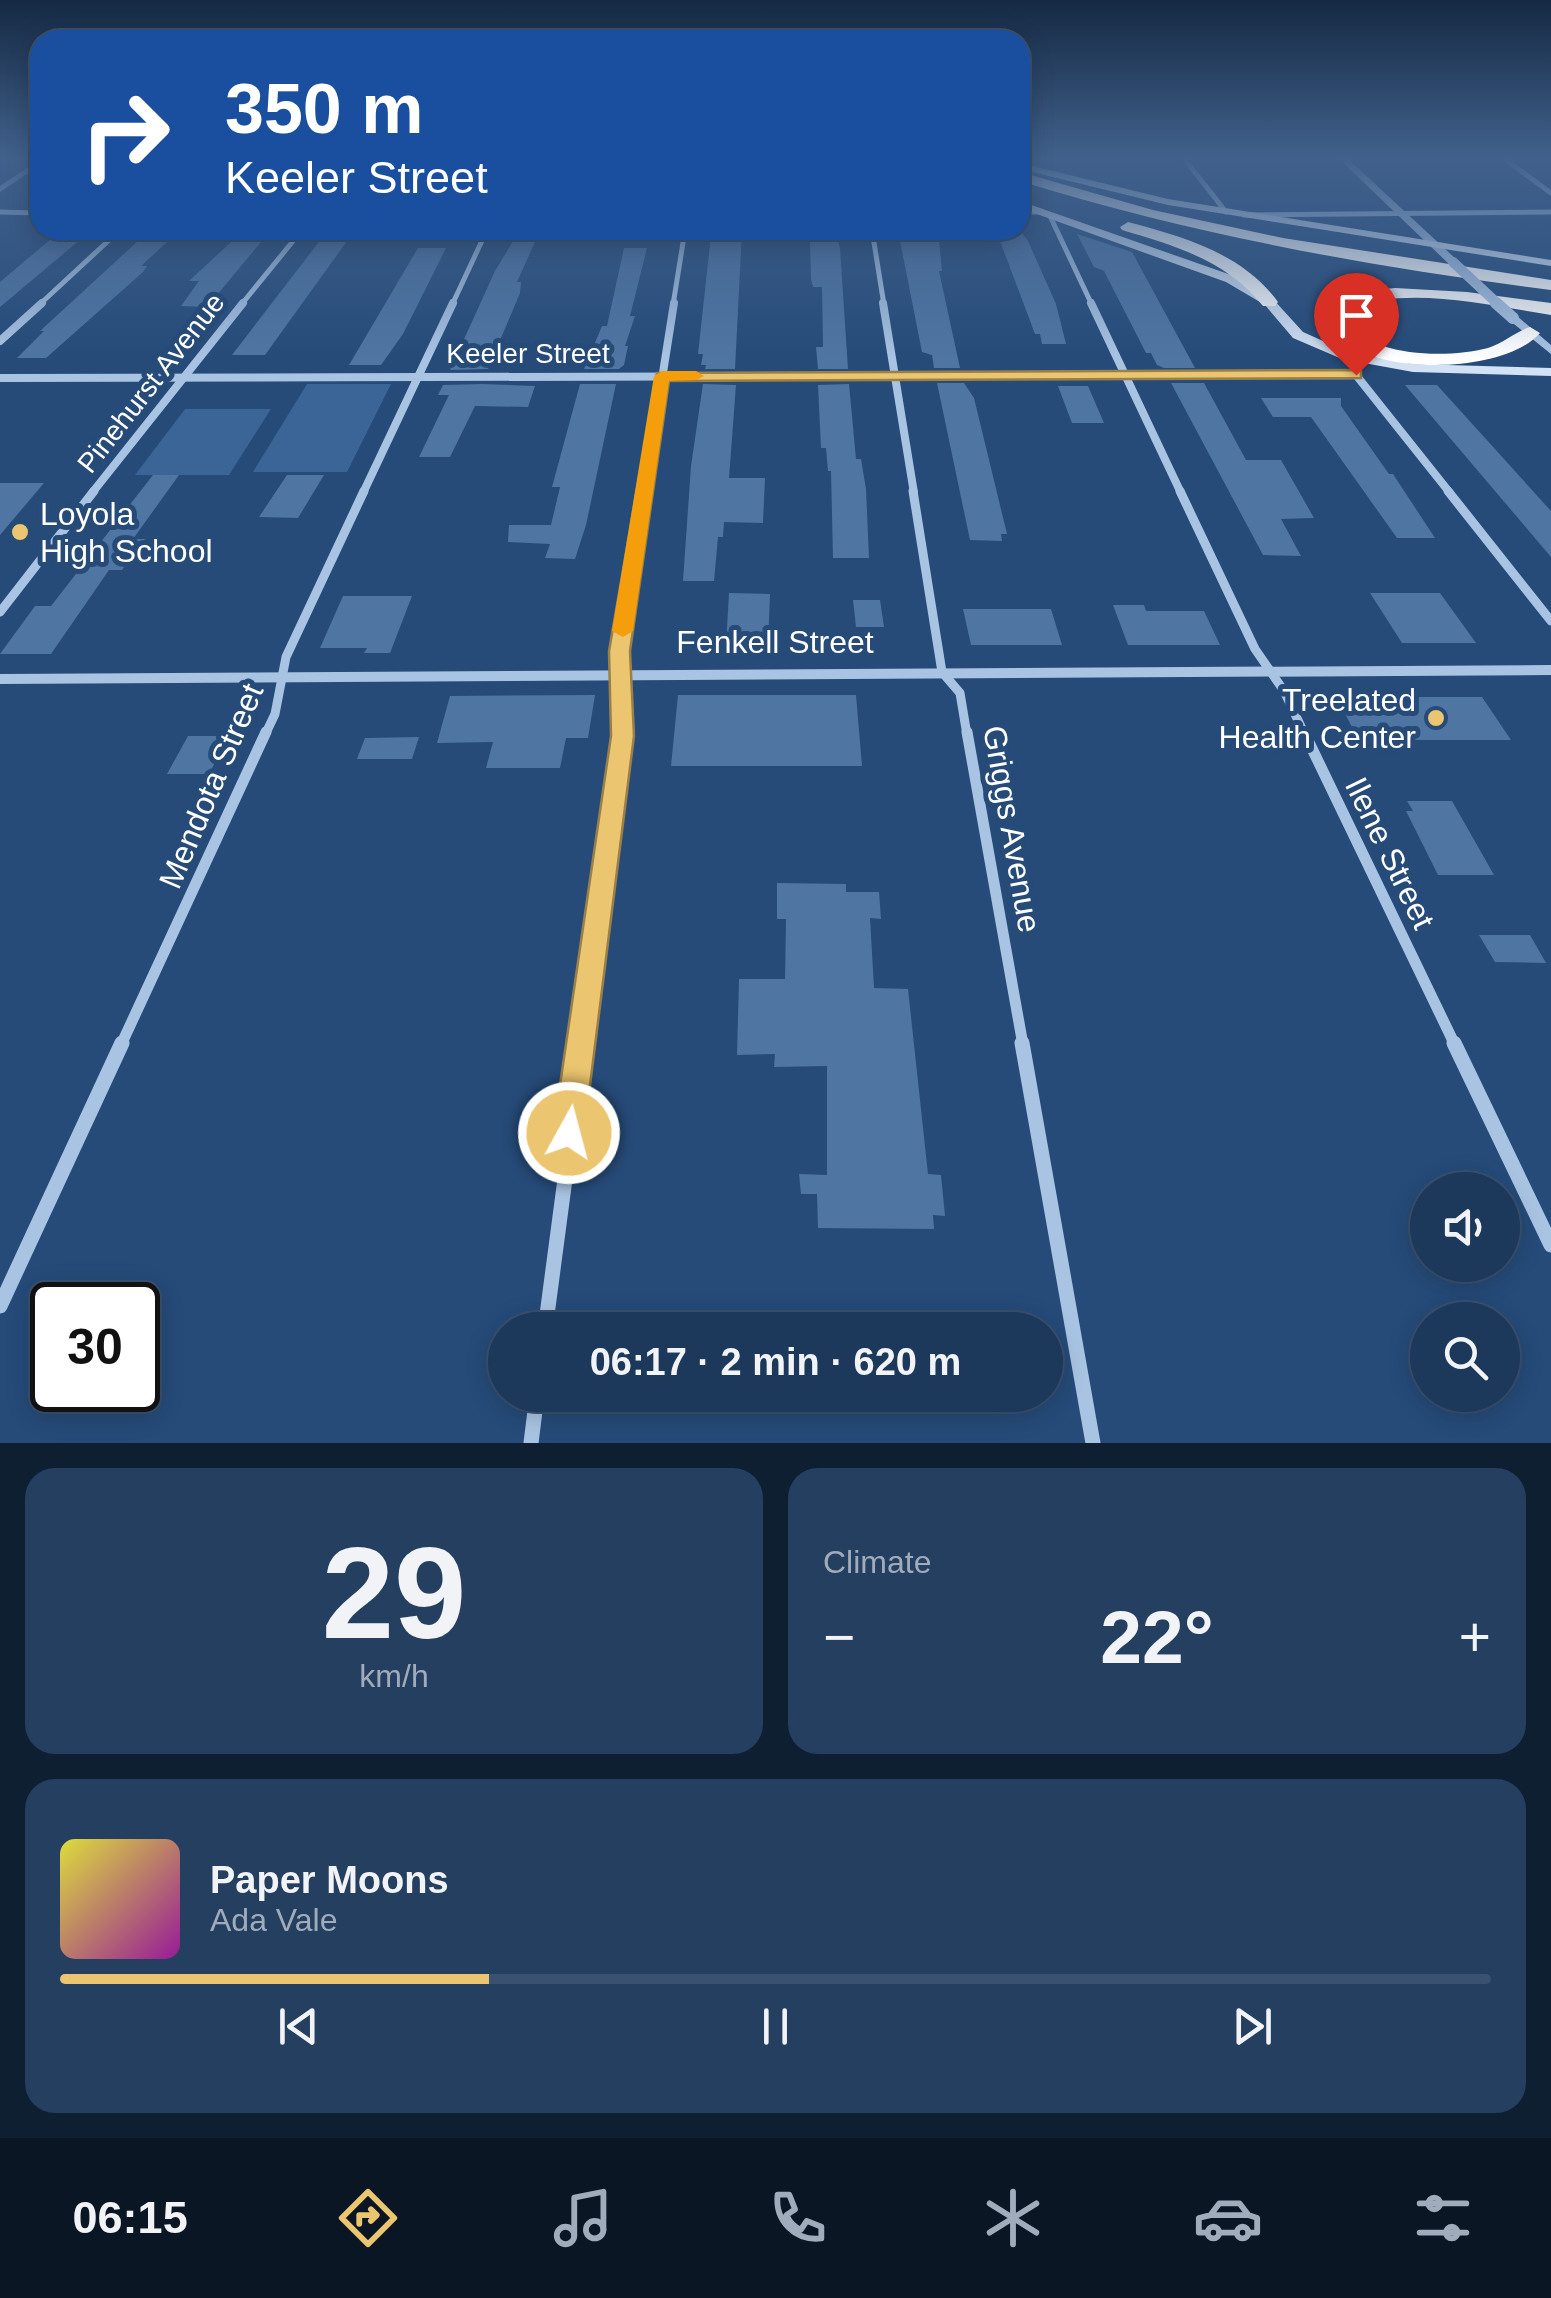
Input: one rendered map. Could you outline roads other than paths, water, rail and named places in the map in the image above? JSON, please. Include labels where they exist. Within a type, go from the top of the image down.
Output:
[{"type":"highway","points":[[1131,224],[1214,257],[1255,280],[1269,302]]},
{"type":"highway","points":[[1172,224],[1250,247],[1551,298]]},
{"type":"highway","points":[[1201,224],[1268,239],[1551,285]]},
{"type":"highway","points":[[1257,224],[1390,239]]},
{"type":"highway","points":[[1530,333],[1517,347],[1496,355],[1439,360],[1374,348],[1344,334],[1331,318],[1340,302],[1384,293],[1551,309]]},
{"type":"main road","points":[[1074,224],[1230,279],[1269,302],[1298,335],[1346,356],[1403,368],[1551,372]]},
{"type":"main road","points":[[1301,224],[1551,263]]},
{"type":"main road","points":[[1513,372],[1551,383]]},
{"type":"street","name":"Ilene Street","points":[[1050,224],[1267,671],[1284,691],[1551,1245]]},
{"type":"street","points":[[1412,224],[1551,351]]},
{"type":"street","points":[[0,341],[109,240]]},
{"type":"street","name":"Pinehurst Avenue","points":[[0,612],[294,240]]},
{"type":"street","name":"Mendota Street","points":[[0,1306],[275,714],[286,656],[482,240]]},
{"type":"street","points":[[547,1312],[623,736],[620,651],[683,240]]},
{"type":"street","name":"Griggs Avenue","points":[[874,240],[942,672],[960,693],[1093,1443]]},
{"type":"street","name":"Keeler Street","points":[[0,378],[1356,375],[1551,621]]},
{"type":"street","name":"Fenkell Street","points":[[0,678],[1551,670]]},
{"type":"street","points":[[531,1443],[535,1412]]},
{"type":"place","name":"Loyola High School","points":[[20,532]]},
{"type":"place","name":"Treelated Health Center","points":[[1436,718]]}]
